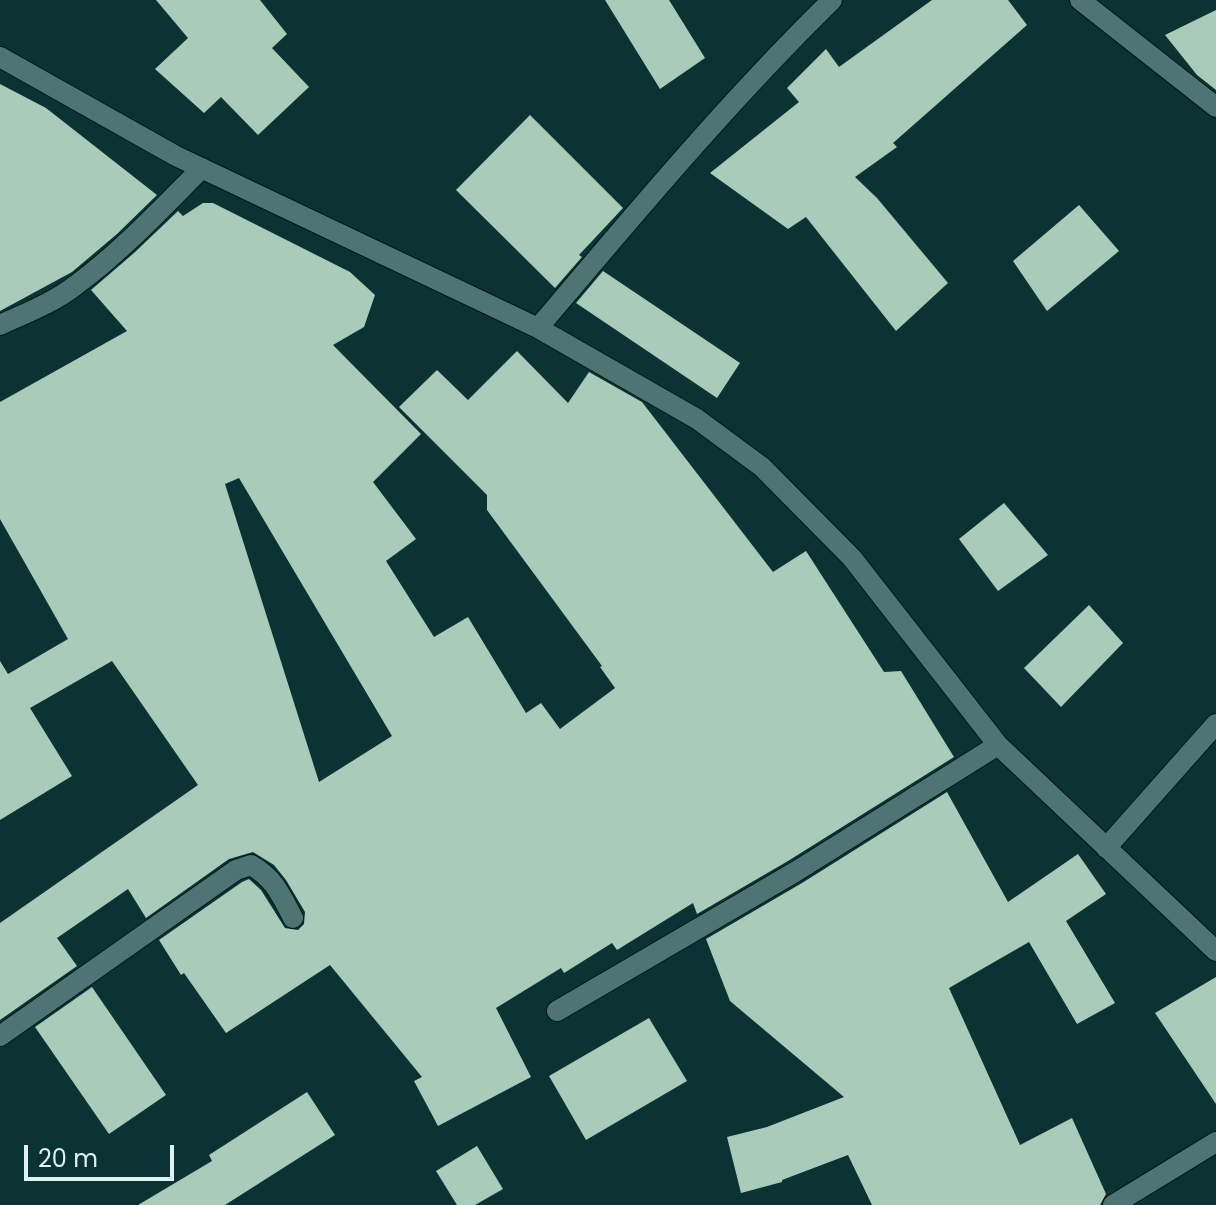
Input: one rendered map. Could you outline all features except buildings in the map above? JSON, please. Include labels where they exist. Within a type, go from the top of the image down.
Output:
[{"type":"street","points":[[538,328],[644,202],[786,45],[832,0]]},
{"type":"street","points":[[1080,0],[1216,107]]},
{"type":"street","points":[[0,57],[176,156],[538,328],[697,419],[762,467],[852,558],[998,745],[1216,951]]},
{"type":"street","points":[[0,325],[76,286],[202,168]]},
{"type":"street","points":[[1106,848],[1216,724]]},
{"type":"street","points":[[557,1011],[795,872],[998,745]]},
{"type":"street","points":[[0,1036],[236,870],[251,865],[264,873],[275,883],[293,918]]},
{"type":"street","points":[[1113,1205],[1216,1142]]}]
